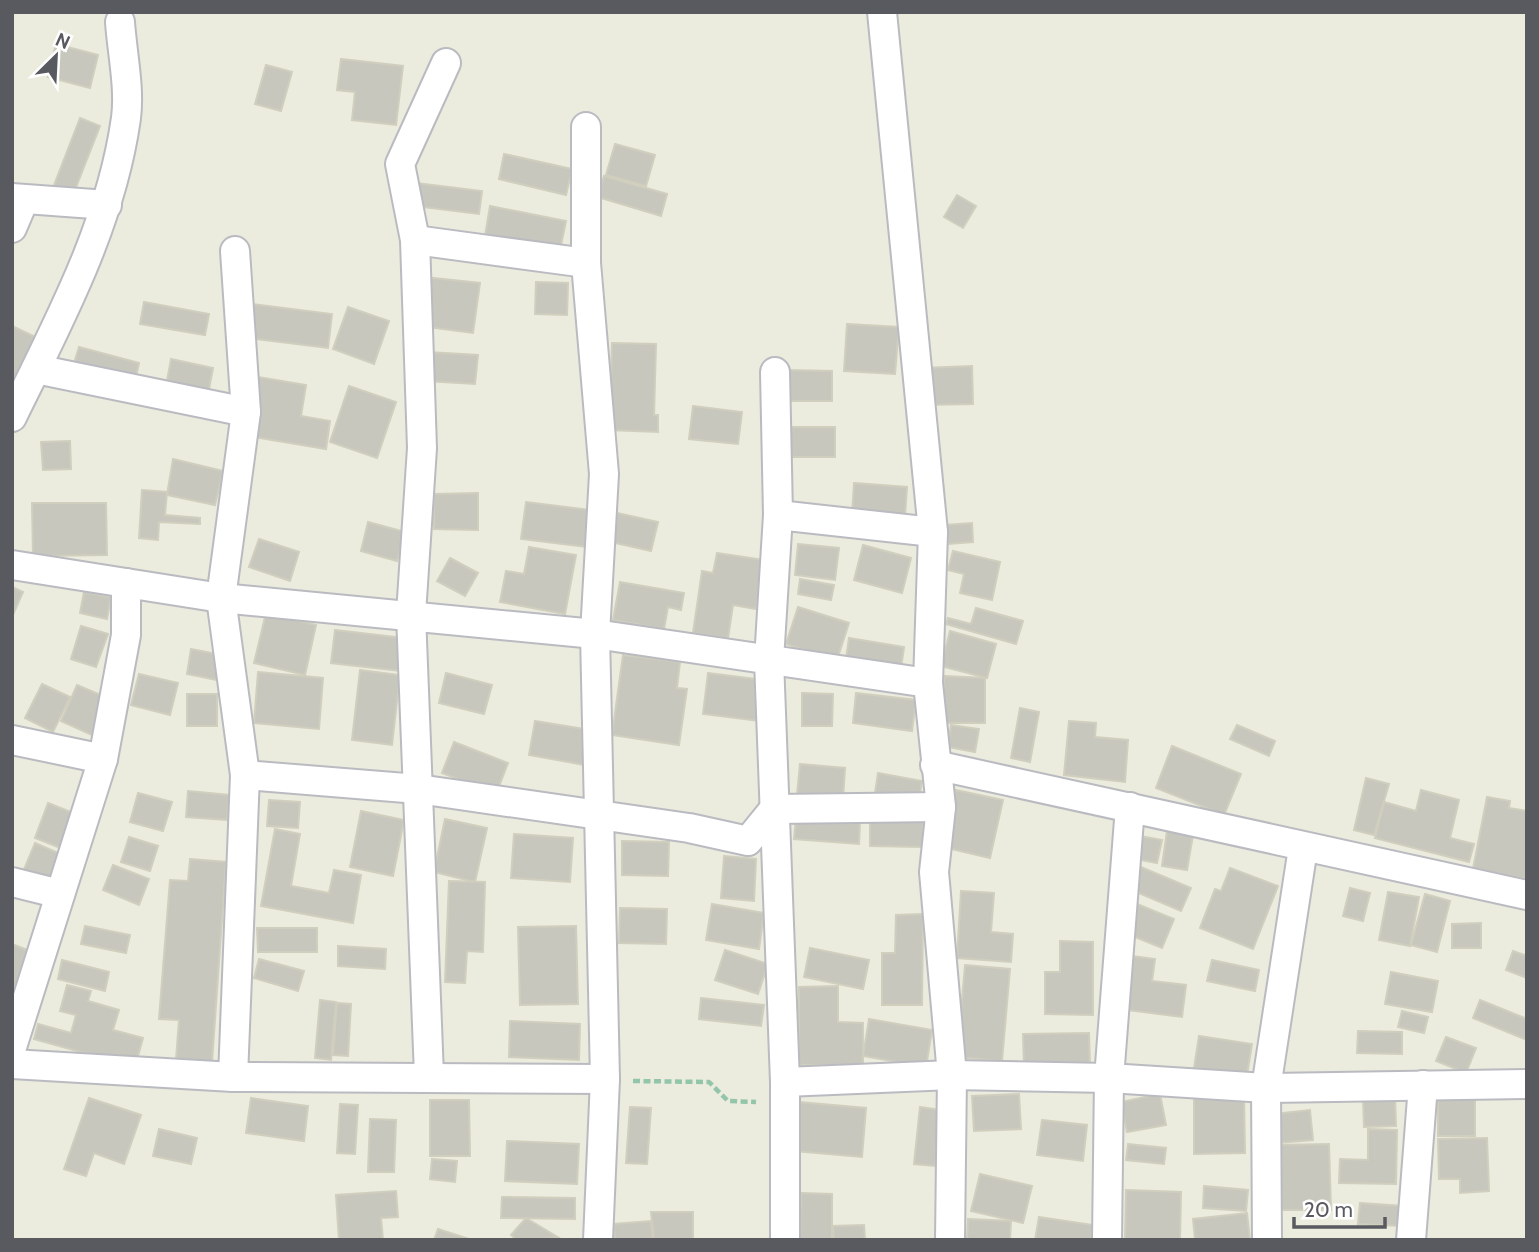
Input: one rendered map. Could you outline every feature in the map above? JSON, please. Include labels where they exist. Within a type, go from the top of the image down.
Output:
[{"type":"street","points":[[882,12],[933,532],[928,683],[941,807],[934,872],[952,1074],[950,1240]]},
{"type":"street","points":[[12,417],[95,242],[107,205],[127,116],[120,22]]},
{"type":"street","points":[[429,1076],[411,614],[422,447],[415,240],[400,164],[446,63]]},
{"type":"street","points":[[586,127],[586,263],[604,474],[595,634],[604,1079],[598,1240]]},
{"type":"street","points":[[12,228],[18,199],[107,205]]},
{"type":"street","points":[[415,240],[586,263]]},
{"type":"street","points":[[233,1077],[245,775],[220,597],[246,412],[235,251]]},
{"type":"street","points":[[36,369],[246,412]]},
{"type":"street","points":[[775,372],[778,515],[769,660],[785,1082],[785,1240]]},
{"type":"street","points":[[778,515],[933,532]]},
{"type":"street","points":[[12,565],[220,597],[595,634],[928,683]]},
{"type":"street","points":[[12,1047],[103,759],[126,635],[125,583]]},
{"type":"street","points":[[12,740],[103,759]]},
{"type":"street","points":[[935,765],[1303,848],[1527,895]]},
{"type":"street","points":[[245,775],[418,789],[600,818],[689,828],[748,841],[774,809]]},
{"type":"street","points":[[774,809],[941,807]]},
{"type":"street","points":[[1107,1240],[1110,1078],[1130,807]]},
{"type":"street","points":[[1267,1240],[1266,1088],[1303,848]]},
{"type":"street","points":[[12,882],[60,894]]},
{"type":"street","points":[[12,1064],[233,1077],[604,1079]]},
{"type":"street","points":[[785,1082],[952,1074],[1110,1078],[1266,1088],[1527,1084]]},
{"type":"street","points":[[1411,1240],[1423,1085]]},
{"type":"path","points":[[604,1079],[709,1082],[728,1101],[765,1103],[785,1082]]},
{"type":"building","points":[[56,44],[98,55],[90,88],[48,77]]},
{"type":"building","points":[[341,59],[403,66],[396,125],[352,120],[355,92],[337,90]]},
{"type":"building","points":[[266,65],[292,72],[281,111],[255,104]]},
{"type":"building","points":[[80,118],[100,126],[73,195],[53,188]]},
{"type":"building","points":[[615,144],[655,155],[646,186],[606,175]]},
{"type":"building","points":[[504,154],[572,169],[566,195],[499,179]]},
{"type":"building","points":[[604,176],[667,194],[661,216],[598,197]]},
{"type":"building","points":[[416,183],[482,191],[479,214],[414,206]]},
{"type":"building","points":[[957,195],[976,206],[963,228],[944,217]]},
{"type":"building","points":[[490,206],[566,221],[560,250],[485,236]]},
{"type":"building","points":[[424,277],[480,283],[473,333],[419,326]]},
{"type":"building","points":[[536,282],[568,283],[567,315],[535,314]]},
{"type":"building","points":[[144,302],[209,314],[205,335],[140,324]]},
{"type":"building","points":[[252,304],[332,314],[328,348],[248,338]]},
{"type":"building","points":[[348,307],[389,321],[374,364],[333,349]]},
{"type":"building","points":[[847,324],[899,327],[895,374],[844,371]]},
{"type":"building","points":[[12,326],[46,342],[12,414]]},
{"type":"building","points":[[612,343],[656,344],[654,415],[658,415],[658,432],[609,430]]},
{"type":"building","points":[[79,347],[139,363],[134,386],[72,370]]},
{"type":"building","points":[[428,352],[478,355],[475,384],[426,381]]},
{"type":"building","points":[[171,359],[213,368],[207,400],[165,392]]},
{"type":"building","points":[[972,366],[973,404],[924,405],[923,368]]},
{"type":"building","points":[[786,370],[832,371],[832,401],[786,401]]},
{"type":"building","points":[[258,377],[306,385],[301,416],[330,421],[326,449],[248,436]]},
{"type":"building","points":[[349,386],[396,402],[377,458],[330,442]]},
{"type":"building","points":[[693,406],[742,412],[738,444],[689,439]]},
{"type":"building","points":[[786,427],[835,427],[835,457],[786,457]]},
{"type":"building","points":[[70,441],[71,469],[43,470],[41,442]]},
{"type":"building","points":[[173,459],[223,471],[215,505],[167,495]]},
{"type":"building","points":[[854,483],[907,487],[905,517],[852,514]]},
{"type":"building","points":[[142,490],[167,492],[165,515],[200,518],[200,524],[159,522],[158,540],[139,538]]},
{"type":"building","points":[[478,493],[478,530],[434,529],[434,494]]},
{"type":"building","points":[[526,502],[591,510],[586,547],[521,539]]},
{"type":"building","points":[[32,503],[106,503],[107,555],[33,556]]},
{"type":"building","points":[[617,513],[658,522],[651,551],[611,542]]},
{"type":"building","points":[[368,522],[405,532],[397,561],[361,551]]},
{"type":"building","points":[[972,523],[973,542],[948,544],[946,525]]},
{"type":"building","points":[[259,539],[299,552],[290,581],[249,567]]},
{"type":"building","points":[[798,544],[839,548],[835,580],[795,575]]},
{"type":"building","points":[[863,545],[911,558],[902,593],[854,580]]},
{"type":"building","points":[[529,547],[576,555],[565,614],[500,602],[506,571],[524,574]]},
{"type":"building","points":[[953,551],[1000,562],[992,600],[960,593],[964,574],[948,570]]},
{"type":"building","points":[[717,553],[764,560],[756,609],[733,605],[728,638],[693,633],[702,571],[713,573]]},
{"type":"building","points":[[450,558],[478,573],[465,596],[437,581]]},
{"type":"building","points":[[800,579],[834,585],[831,600],[798,594]]},
{"type":"building","points":[[620,582],[684,593],[681,610],[668,607],[664,629],[613,620]]},
{"type":"building","points":[[12,587],[23,592],[12,617]]},
{"type":"building","points":[[84,592],[111,597],[107,619],[80,613]]},
{"type":"building","points":[[798,607],[849,623],[837,660],[786,644]]},
{"type":"building","points":[[976,608],[1023,621],[1016,644],[946,624],[948,618],[971,624]]},
{"type":"building","points":[[266,613],[316,625],[305,675],[254,663]]},
{"type":"building","points":[[81,626],[108,634],[96,667],[71,659]]},
{"type":"building","points":[[335,630],[403,638],[400,671],[331,663]]},
{"type":"building","points":[[950,631],[996,644],[987,678],[941,666]]},
{"type":"building","points":[[849,638],[904,647],[901,668],[846,659]]},
{"type":"building","points":[[191,649],[222,655],[217,680],[187,674]]},
{"type":"building","points":[[623,655],[680,662],[677,688],[687,689],[679,745],[612,735]]},
{"type":"building","points":[[360,670],[400,675],[392,745],[352,740]]},
{"type":"building","points":[[258,672],[323,678],[319,729],[254,723]]},
{"type":"building","points":[[446,673],[492,685],[484,714],[439,703]]},
{"type":"building","points":[[708,673],[763,680],[759,721],[703,714]]},
{"type":"building","points":[[139,674],[178,683],[170,715],[131,705]]},
{"type":"building","points":[[944,676],[985,678],[985,723],[944,723]]},
{"type":"building","points":[[42,684],[70,697],[53,732],[25,718]]},
{"type":"building","points":[[77,685],[110,699],[94,736],[61,721]]},
{"type":"building","points":[[802,693],[833,694],[832,726],[802,726]]},
{"type":"building","points":[[856,693],[916,700],[912,731],[853,723]]},
{"type":"building","points":[[187,694],[217,694],[217,726],[187,726]]},
{"type":"building","points":[[1020,708],[1039,712],[1030,762],[1011,758]]},
{"type":"building","points":[[535,721],[591,730],[585,765],[529,755]]},
{"type":"building","points":[[1069,721],[1096,723],[1095,737],[1128,740],[1125,782],[1064,775]]},
{"type":"building","points":[[951,725],[979,729],[975,752],[948,747]]},
{"type":"building","points":[[1237,725],[1275,741],[1269,756],[1230,739]]},
{"type":"building","points":[[454,742],[508,763],[496,794],[442,773]]},
{"type":"building","points":[[1172,746],[1241,774],[1224,815],[1156,788]]},
{"type":"building","points":[[800,764],[845,768],[843,799],[797,795]]},
{"type":"building","points":[[878,773],[922,781],[919,801],[875,793]]},
{"type":"building","points":[[1366,778],[1389,784],[1374,835],[1354,830]]},
{"type":"building","points":[[956,790],[1003,800],[990,858],[943,847]]},
{"type":"building","points":[[1421,790],[1459,800],[1450,838],[1474,844],[1469,862],[1375,838],[1384,802],[1416,811]]},
{"type":"building","points":[[188,791],[229,795],[227,820],[186,817]]},
{"type":"building","points":[[138,793],[172,802],[163,831],[130,822]]},
{"type":"building","points":[[1487,797],[1510,801],[1509,808],[1527,811],[1527,879],[1473,869]]},
{"type":"building","points":[[269,800],[300,802],[298,828],[267,826]]},
{"type":"building","points":[[48,803],[76,814],[63,849],[35,838]]},
{"type":"building","points":[[870,810],[924,811],[923,847],[870,846]]},
{"type":"building","points":[[361,811],[404,820],[393,876],[350,867]]},
{"type":"building","points":[[796,817],[860,822],[859,844],[794,839]]},
{"type":"building","points":[[445,819],[487,828],[475,882],[434,872]]},
{"type":"building","points":[[275,829],[300,834],[291,886],[329,893],[334,870],[361,875],[353,923],[261,906]]},
{"type":"building","points":[[1167,831],[1193,835],[1187,870],[1162,866]]},
{"type":"building","points":[[514,834],[573,838],[570,882],[511,878]]},
{"type":"building","points":[[1140,836],[1162,840],[1157,863],[1136,859]]},
{"type":"building","points":[[129,837],[158,846],[150,871],[121,862]]},
{"type":"building","points":[[622,841],[669,842],[668,876],[622,875]]},
{"type":"building","points":[[35,843],[63,855],[50,884],[23,872]]},
{"type":"building","points":[[724,856],[756,859],[754,901],[721,898]]},
{"type":"building","points":[[190,859],[226,862],[212,1062],[176,1059],[179,1020],[159,1019],[170,880],[188,881]]},
{"type":"building","points":[[113,865],[149,879],[139,905],[103,890]]},
{"type":"building","points":[[1136,865],[1191,888],[1181,911],[1127,888]]},
{"type":"building","points":[[1230,868],[1278,886],[1253,949],[1200,928],[1215,889],[1221,891]]},
{"type":"building","points":[[449,881],[485,882],[483,952],[467,951],[465,983],[445,982]]},
{"type":"building","points":[[1350,888],[1370,893],[1363,921],[1343,916]]},
{"type":"building","points":[[961,891],[994,893],[991,932],[1013,934],[1011,962],[957,958]]},
{"type":"building","points":[[1388,892],[1419,897],[1410,946],[1379,940]]},
{"type":"building","points":[[1425,894],[1450,901],[1437,952],[1411,945]]},
{"type":"building","points":[[712,904],[764,913],[759,949],[706,940]]},
{"type":"building","points":[[1137,904],[1174,919],[1162,948],[1125,933]]},
{"type":"building","points":[[620,908],[667,909],[666,944],[619,943]]},
{"type":"building","points":[[923,914],[922,1005],[882,1005],[882,953],[895,953],[896,915]]},
{"type":"building","points":[[1481,923],[1481,948],[1452,948],[1452,924]]},
{"type":"building","points":[[85,926],[130,935],[126,953],[81,944]]},
{"type":"building","points":[[576,926],[578,1004],[520,1005],[518,927]]},
{"type":"building","points":[[257,928],[317,928],[317,952],[258,952]]},
{"type":"building","points":[[1060,941],[1093,942],[1093,1015],[1045,1014],[1045,972],[1060,972]]},
{"type":"building","points":[[12,944],[30,951],[13,991],[12,991]]},
{"type":"building","points":[[338,946],[386,949],[385,969],[338,966]]},
{"type":"building","points":[[810,948],[869,960],[863,989],[804,977]]},
{"type":"building","points":[[725,950],[768,964],[758,994],[715,980]]},
{"type":"building","points":[[1513,951],[1527,956],[1527,978],[1506,970]]},
{"type":"building","points":[[1125,955],[1155,959],[1152,981],[1186,985],[1182,1017],[1119,1009]]},
{"type":"building","points":[[259,959],[304,971],[298,991],[254,978]]},
{"type":"building","points":[[62,960],[109,972],[105,991],[58,979]]},
{"type":"building","points":[[1212,960],[1259,970],[1255,991],[1207,981]]},
{"type":"building","points":[[965,965],[1010,969],[1002,1061],[957,1057]]},
{"type":"building","points":[[1391,972],[1438,981],[1432,1012],[1385,1004]]},
{"type":"building","points":[[67,985],[91,991],[88,1001],[119,1010],[113,1030],[143,1038],[135,1067],[34,1039],[38,1024],[71,1033],[76,1015],[60,1011]]},
{"type":"building","points":[[838,986],[838,1022],[863,1023],[863,1065],[799,1065],[799,987]]},
{"type":"building","points":[[701,998],[764,1005],[761,1026],[699,1019]]},
{"type":"building","points":[[320,1000],[336,1002],[331,1060],[315,1058]]},
{"type":"building","points":[[1480,1000],[1527,1019],[1527,1040],[1473,1018]]},
{"type":"building","points":[[337,1003],[351,1004],[348,1056],[333,1055]]},
{"type":"building","points":[[1402,1011],[1428,1017],[1424,1033],[1398,1027]]},
{"type":"building","points":[[869,1019],[932,1030],[926,1067],[863,1056]]},
{"type":"building","points":[[510,1021],[580,1024],[579,1060],[509,1057]]},
{"type":"building","points":[[1358,1031],[1402,1032],[1402,1054],[1357,1053]]},
{"type":"building","points":[[1089,1033],[1090,1066],[1024,1067],[1023,1034]]},
{"type":"building","points":[[1199,1036],[1252,1044],[1247,1075],[1194,1068]]},
{"type":"building","points":[[1446,1037],[1476,1048],[1466,1073],[1436,1061]]},
{"type":"building","points":[[1019,1094],[1021,1129],[974,1131],[972,1096]]},
{"type":"building","points":[[1160,1094],[1166,1125],[1127,1132],[1121,1102]]},
{"type":"building","points":[[1194,1096],[1244,1096],[1245,1153],[1194,1154]]},
{"type":"building","points":[[1395,1097],[1396,1126],[1364,1127],[1363,1098]]},
{"type":"building","points":[[89,1098],[141,1115],[124,1164],[94,1153],[86,1176],[64,1169]]},
{"type":"building","points":[[251,1098],[308,1106],[304,1141],[246,1133]]},
{"type":"building","points":[[430,1100],[469,1100],[470,1156],[430,1156]]},
{"type":"building","points":[[1438,1100],[1475,1100],[1475,1136],[1438,1136]]},
{"type":"building","points":[[799,1102],[866,1108],[862,1157],[795,1151]]},
{"type":"building","points":[[340,1104],[358,1105],[355,1154],[337,1153]]},
{"type":"building","points":[[630,1107],[651,1108],[647,1164],[626,1163]]},
{"type":"building","points":[[920,1107],[941,1110],[935,1166],[914,1164]]},
{"type":"building","points":[[1310,1110],[1313,1140],[1278,1143],[1275,1114]]},
{"type":"building","points":[[370,1119],[396,1120],[394,1172],[368,1172]]},
{"type":"building","points":[[1042,1120],[1087,1125],[1083,1161],[1037,1155]]},
{"type":"building","points":[[159,1129],[197,1138],[191,1164],[153,1156]]},
{"type":"building","points":[[1368,1129],[1397,1130],[1396,1184],[1339,1183],[1340,1159],[1368,1160]]},
{"type":"building","points":[[1487,1138],[1489,1191],[1460,1193],[1460,1179],[1439,1179],[1438,1139]]},
{"type":"building","points":[[507,1141],[579,1144],[577,1184],[505,1181]]},
{"type":"building","points":[[1128,1144],[1166,1148],[1164,1164],[1126,1160]]},
{"type":"building","points":[[1329,1144],[1331,1210],[1278,1210],[1277,1145]]},
{"type":"building","points":[[432,1159],[457,1161],[455,1182],[430,1179]]},
{"type":"building","points":[[980,1174],[1032,1186],[1023,1223],[971,1211]]},
{"type":"building","points":[[1204,1186],[1248,1190],[1246,1211],[1203,1208]]},
{"type":"building","points":[[1126,1190],[1181,1192],[1180,1240],[1125,1240]]},
{"type":"building","points":[[396,1191],[398,1217],[381,1218],[383,1240],[339,1240],[336,1195]]},
{"type":"building","points":[[801,1193],[832,1194],[832,1240],[800,1240]]},
{"type":"building","points":[[502,1197],[575,1198],[575,1219],[501,1218]]},
{"type":"building","points":[[1360,1203],[1403,1206],[1402,1226],[1358,1224]]},
{"type":"building","points":[[651,1212],[693,1212],[693,1240],[654,1240]]},
{"type":"building","points":[[1247,1213],[1250,1240],[1195,1240],[1193,1219]]},
{"type":"building","points":[[1039,1217],[1093,1225],[1091,1240],[1035,1240]]},
{"type":"building","points":[[526,1218],[559,1238],[517,1240],[511,1235]]},
{"type":"building","points":[[968,1219],[1011,1221],[1010,1240],[967,1240]]},
{"type":"building","points":[[651,1221],[653,1240],[615,1240],[614,1224]]},
{"type":"building","points":[[864,1225],[865,1240],[834,1240],[833,1226]]},
{"type":"building","points":[[438,1229],[472,1240],[434,1240]]}]
